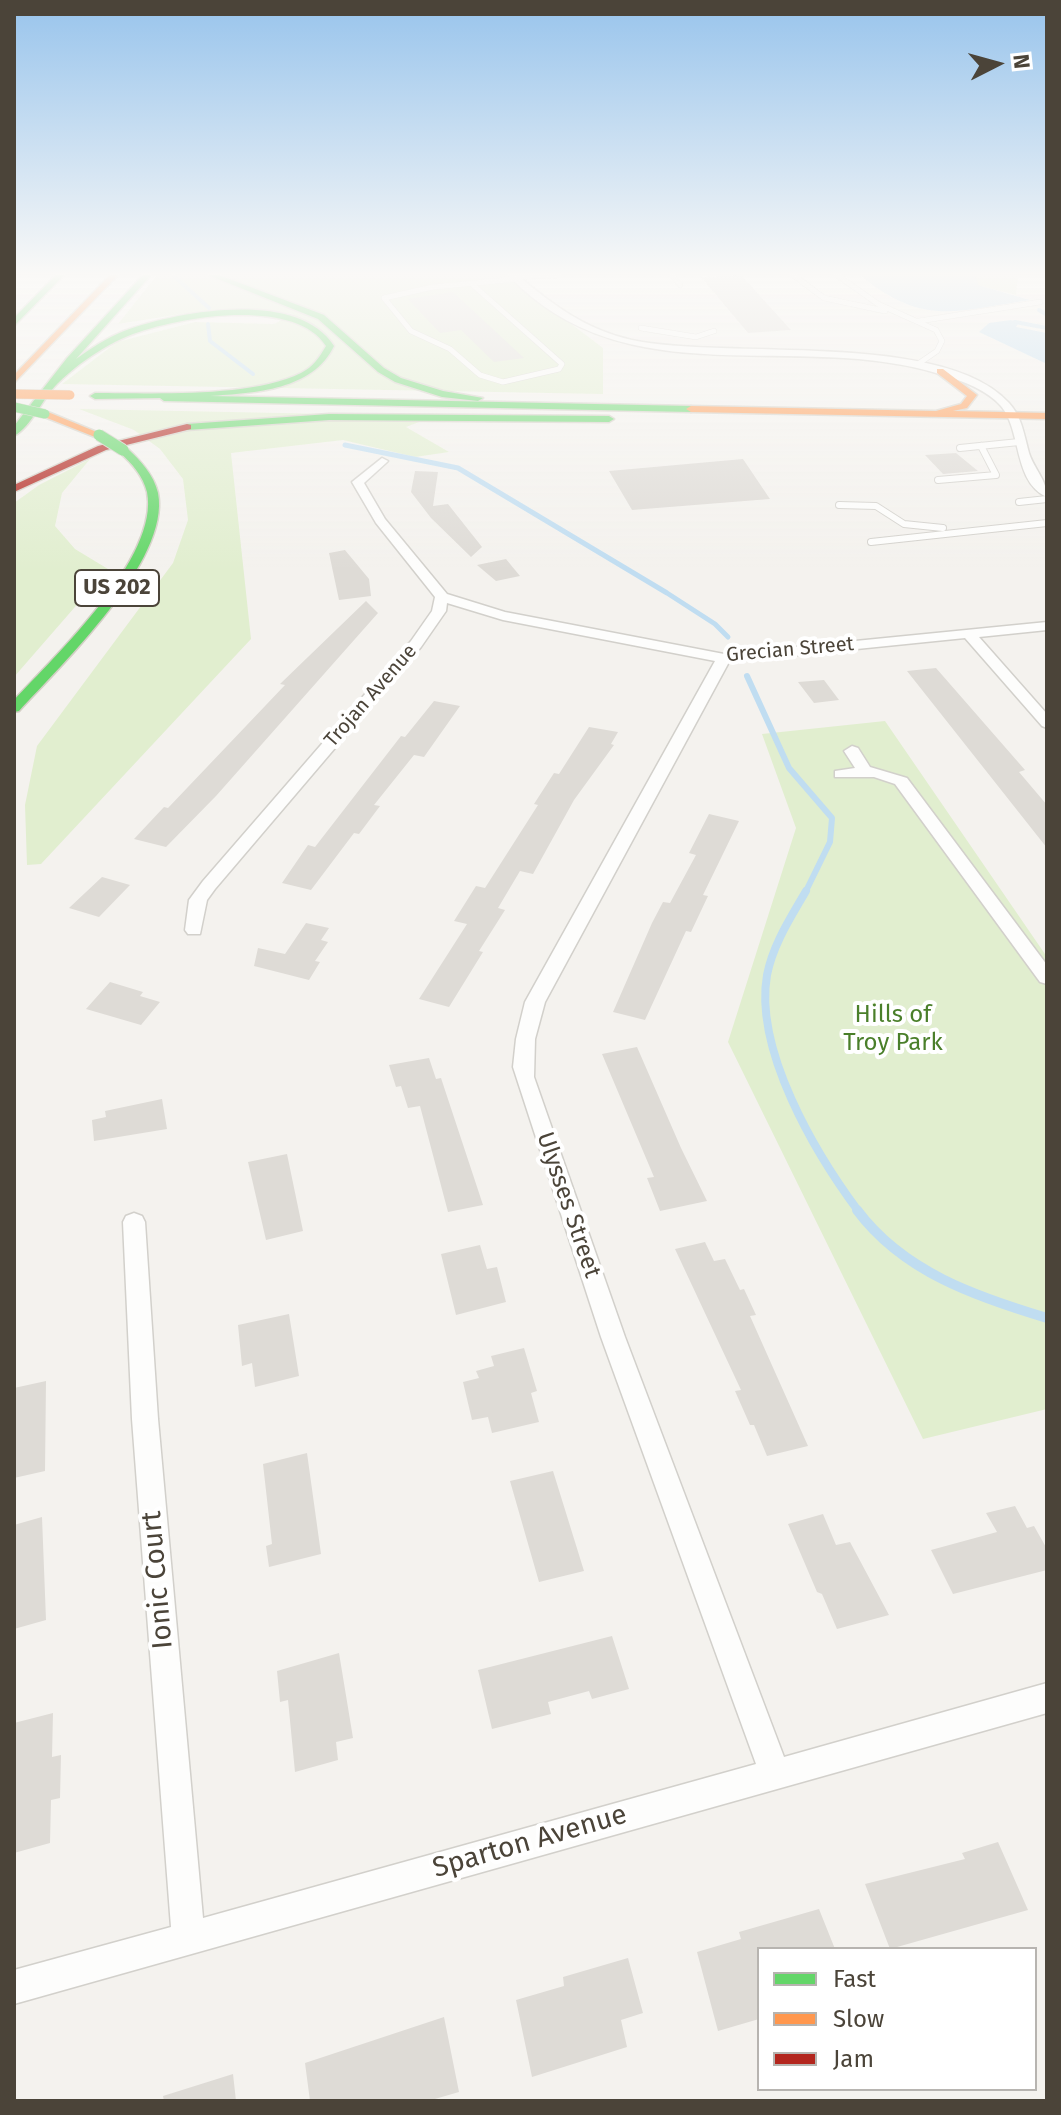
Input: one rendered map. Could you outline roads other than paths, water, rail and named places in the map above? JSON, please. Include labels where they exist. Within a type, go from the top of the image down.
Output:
[{"type":"main road","points":[[14,433],[60,374]]},
{"type":"main road","points":[[51,384],[63,374]]},
{"type":"main road","points":[[95,396],[204,393],[262,387],[301,374]]},
{"type":"main road","points":[[389,374],[417,387],[486,399],[609,412]]},
{"type":"main road","points":[[926,413],[964,406],[972,400],[968,389],[944,374]]},
{"type":"main road","points":[[984,389],[1047,414]]},
{"type":"main road","points":[[14,394],[1047,428]]},
{"type":"main road","name":"US 202","points":[[14,407],[45,414],[99,435],[123,450],[152,487],[155,507],[145,544],[124,580],[14,708]]},
{"type":"main road","points":[[14,489],[62,462],[102,446],[201,423],[297,417],[609,412],[926,413],[1016,428],[1047,414]]},
{"type":"street","points":[[947,374],[984,389],[1003,402],[1016,428],[1026,461],[1047,496]]},
{"type":"street","points":[[382,461],[358,482],[363,495],[442,597]]},
{"type":"street","name":"Grecian Street","points":[[442,597],[503,616],[724,658],[1047,626]]},
{"type":"street","name":"Trojan Avenue","points":[[194,930],[198,900],[209,885],[416,644],[439,611],[442,597]]},
{"type":"street","points":[[969,634],[1047,723]]},
{"type":"street","name":"Ulysses Street","points":[[724,658],[535,1002],[525,1033],[522,1062],[524,1077],[613,1337],[775,1774]]},
{"type":"street","points":[[852,751],[865,772]]},
{"type":"street","points":[[841,774],[865,772],[901,781],[1047,978]]},
{"type":"street","name":"Ionic Court","points":[[134,1222],[145,1419],[188,1937]]},
{"type":"street","name":"Sparton Avenue","points":[[14,1987],[1047,1698]]},
{"type":"lane","points":[[478,374],[503,382],[541,374]]},
{"type":"lane","points":[[960,448],[981,446],[1016,428]]},
{"type":"lane","points":[[938,480],[996,475],[981,446]]},
{"type":"lane","points":[[1019,502],[1047,496]]},
{"type":"lane","points":[[839,505],[876,506],[904,524],[964,530]]},
{"type":"lane","points":[[871,542],[1047,523]]},
{"type":"waterway","points":[[345,445],[458,468],[667,593],[715,624],[728,637]]},
{"type":"waterway","points":[[747,676],[789,768],[832,818],[830,842],[806,891]]},
{"type":"waterway","points":[[806,891],[783,931],[767,975],[765,1004],[770,1035],[779,1067],[807,1131],[859,1212]]},
{"type":"waterway","points":[[857,1210],[876,1232],[919,1266],[968,1291],[1047,1318]]},
{"type":"park label","name":"Hills of Troy Park","points":[[893,1029]]}]
